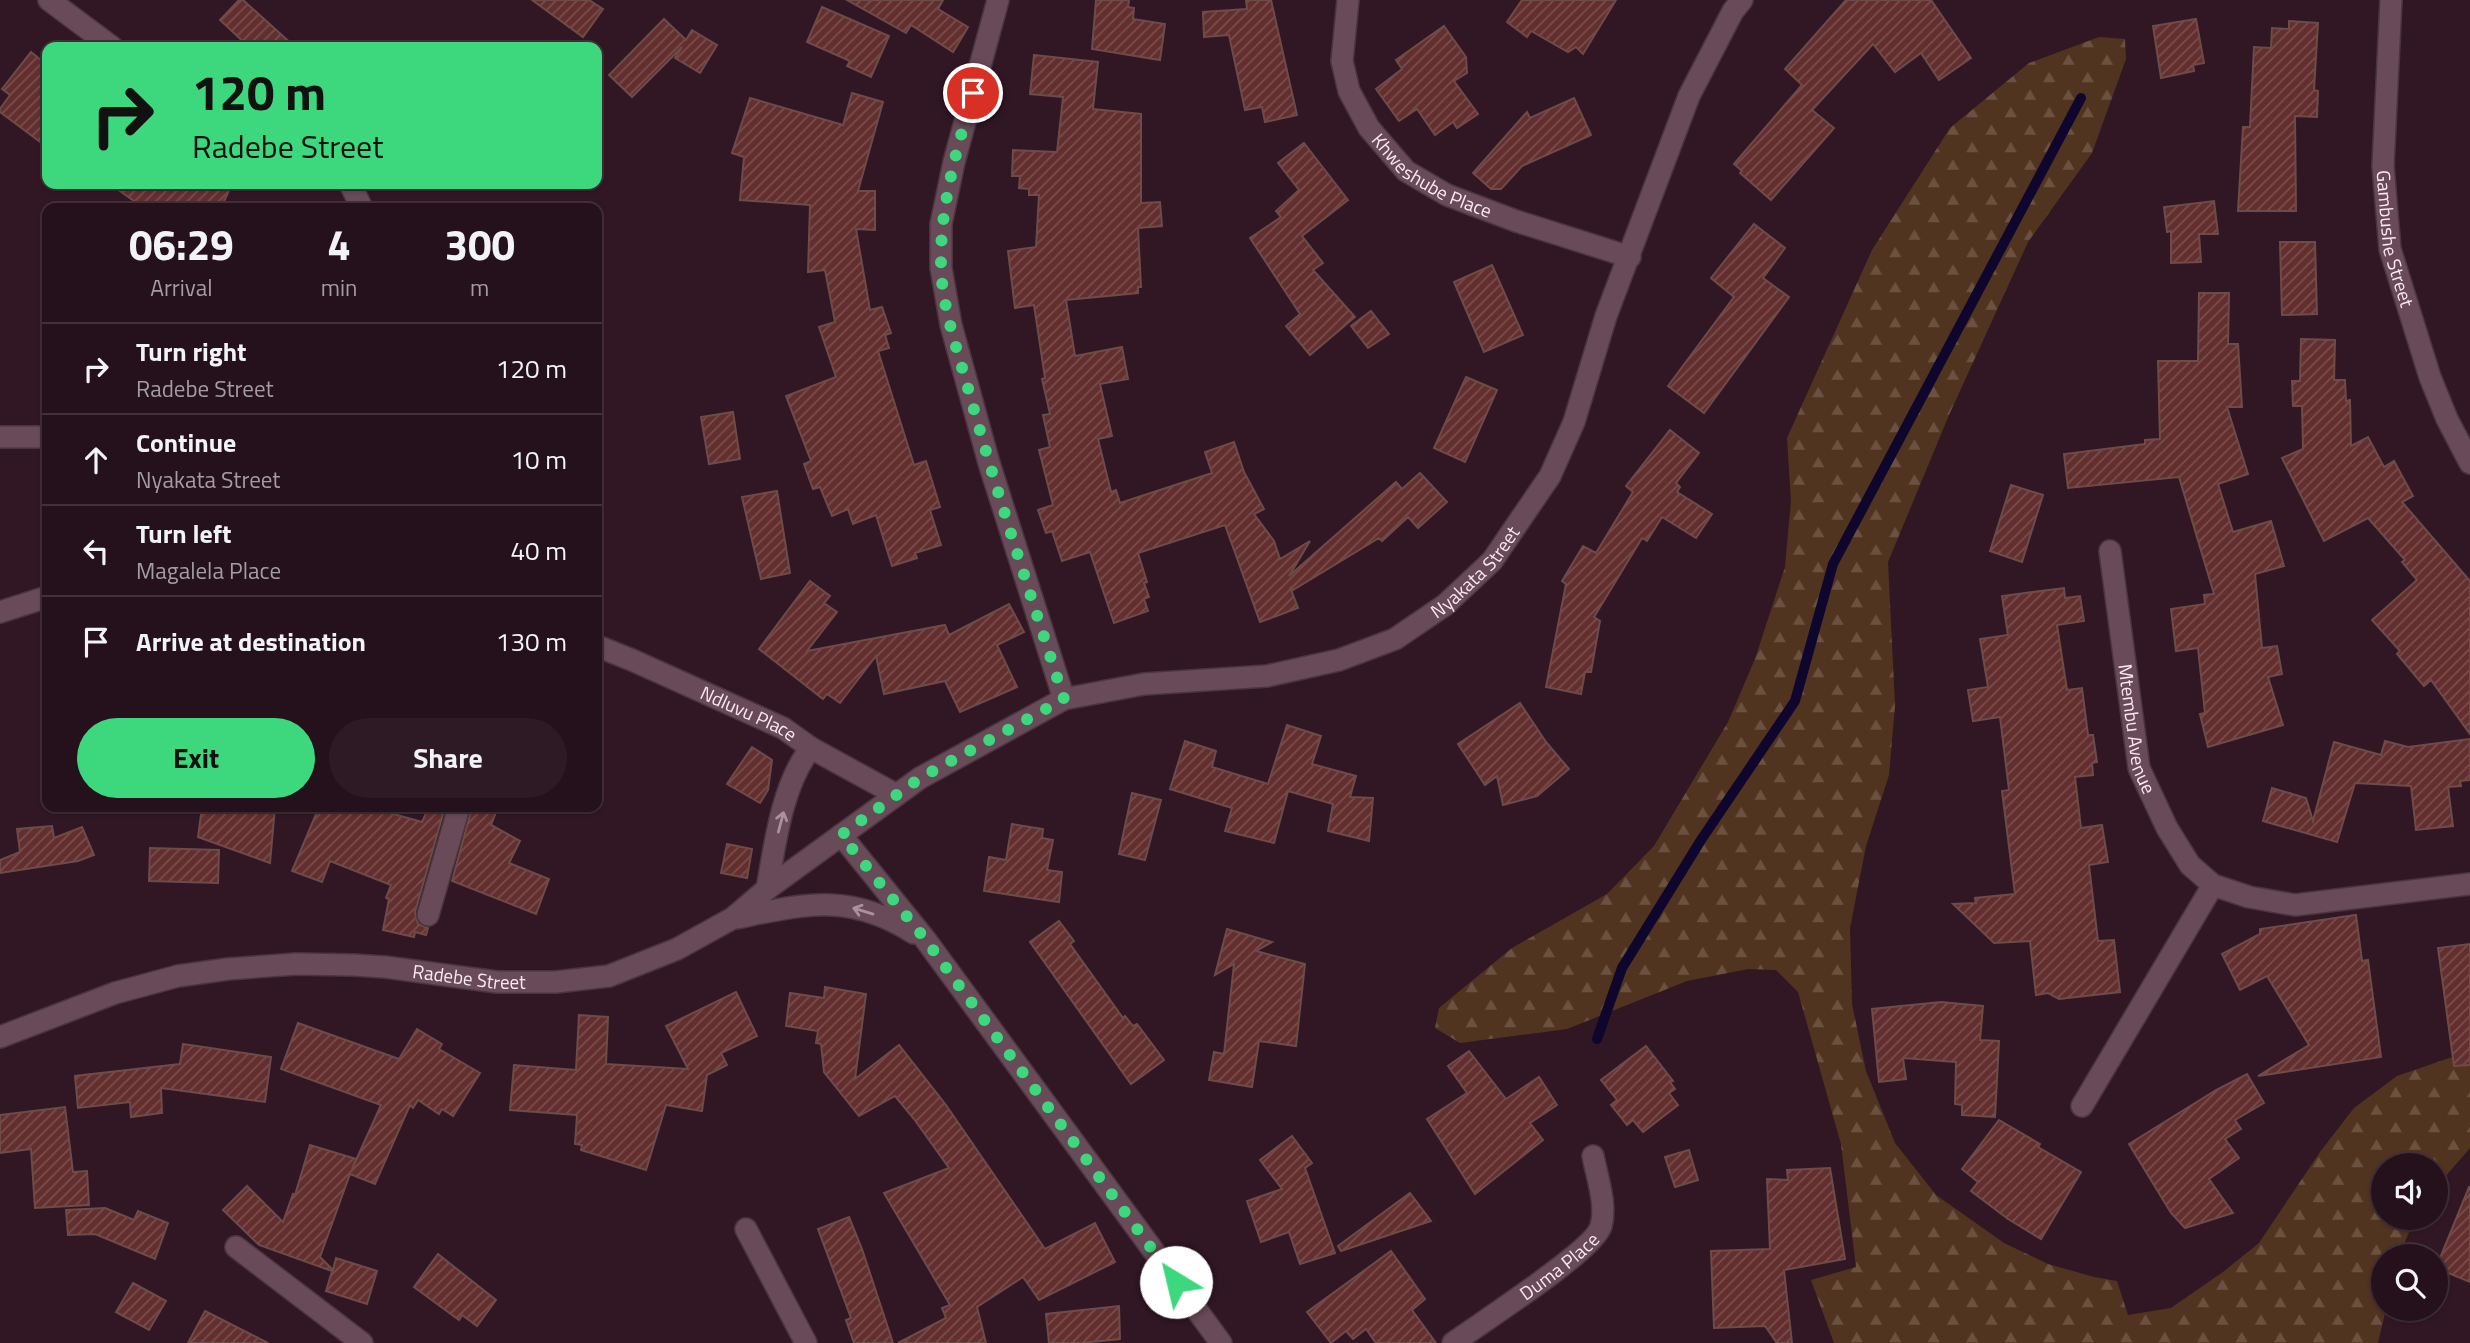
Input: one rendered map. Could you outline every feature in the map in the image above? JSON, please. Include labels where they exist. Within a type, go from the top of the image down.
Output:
[{"type":"street","points":[[49,0],[106,42]]},
{"type":"street","points":[[998,0],[954,162],[941,223],[941,268],[951,325],[989,463],[1064,699]]},
{"type":"street","name":"Khweshube Place","points":[[1348,0],[1342,61],[1349,91],[1369,128],[1406,171],[1447,195],[1516,221],[1630,257]]},
{"type":"street","name":"Nyakata Street","points":[[895,794],[1064,699],[1144,684],[1267,676],[1339,660],[1395,639],[1445,605],[1492,561],[1550,476],[1574,422],[1606,316],[1689,96],[1733,11],[1742,0]]},
{"type":"street","name":"Gambushe Street","points":[[2391,0],[2383,166],[2390,249],[2430,377],[2447,419],[2470,463]]},
{"type":"street","points":[[0,437],[42,437]]},
{"type":"street","name":"Mtembu Avenue","points":[[2110,551],[2139,768],[2167,828],[2190,865],[2213,885],[2249,897],[2295,905],[2470,884]]},
{"type":"street","points":[[0,612],[42,599]]},
{"type":"street","name":"Ndluvu Place","points":[[602,648],[783,728],[811,748],[895,794]]},
{"type":"street","points":[[767,889],[787,798],[799,763],[811,748]]},
{"type":"street","name":"Radebe Street","points":[[0,1037],[115,993],[178,976],[228,969],[296,964],[353,965],[497,982],[556,982],[610,976],[677,949],[733,918],[767,889],[895,794]]},
{"type":"street","points":[[428,915],[458,812]]},
{"type":"street","points":[[841,835],[925,939],[1221,1343]]},
{"type":"street","points":[[2082,1106],[2213,885]]},
{"type":"street","points":[[733,918],[806,904],[831,904],[856,908],[898,923],[925,939]]},
{"type":"street","name":"Duma Place","points":[[1453,1343],[1573,1257],[1597,1236],[1602,1216],[1593,1156]]},
{"type":"street","points":[[746,1229],[806,1343]]},
{"type":"street","points":[[236,1247],[362,1343]]},
{"type":"green space","points":[[2099,37],[2125,39],[2126,59],[2092,153],[2028,242],[1949,415],[1888,562],[1895,706],[1889,775],[1866,846],[1850,928],[1852,1004],[1866,1071],[1895,1143],[1936,1195],[2004,1243],[2048,1264],[2117,1281],[2128,1315],[2171,1308],[2259,1243],[2320,1152],[2354,1108],[2397,1076],[2470,1051],[2470,1148],[2448,1173],[2448,1153],[2371,1153],[2371,1230],[2410,1230],[2404,1244],[2371,1244],[2371,1321],[2383,1321],[2378,1343],[1834,1343],[1811,1280],[1856,1267],[1841,1144],[1798,992],[1776,970],[1748,969],[1687,981],[1567,1029],[1460,1043],[1435,1028],[1439,1008],[1512,948],[1607,894],[1654,846],[1728,722],[1755,659],[1785,567],[1791,501],[1787,438],[1872,250],[1950,128],[2029,63]]},
{"type":"building","points":[[239,0],[243,0],[289,42],[244,42],[220,20]]},
{"type":"building","points":[[532,0],[589,0],[603,9],[583,37]]},
{"type":"building","points":[[847,0],[943,0],[938,9],[968,27],[953,52],[911,25],[906,33]]},
{"type":"building","points":[[1096,0],[1129,0],[1128,7],[1134,8],[1133,19],[1165,24],[1160,60],[1092,49]]},
{"type":"building","points":[[1246,0],[1271,0],[1297,115],[1265,122],[1262,107],[1245,110],[1229,35],[1204,37],[1203,12],[1247,9]]},
{"type":"building","points":[[1522,0],[1616,0],[1583,54],[1576,47],[1568,52],[1531,31],[1527,37],[1507,22]]},
{"type":"building","points":[[1846,0],[1931,0],[1971,58],[1939,80],[1921,53],[1895,72],[1873,44],[1812,110],[1834,128],[1771,200],[1740,173],[1742,171],[1734,164],[1802,85],[1785,69]]},
{"type":"building","points":[[822,7],[889,36],[871,77],[847,66],[850,61],[807,42]]},
{"type":"building","points":[[664,19],[686,40],[692,30],[717,45],[700,73],[675,58],[682,47],[632,97],[609,75]]},
{"type":"building","points":[[2196,19],[2204,63],[2193,65],[2194,71],[2161,78],[2153,26]]},
{"type":"building","points":[[2289,21],[2318,23],[2314,90],[2318,91],[2317,117],[2295,116],[2296,211],[2238,211],[2243,127],[2250,127],[2254,47],[2271,48],[2272,28],[2289,29]]},
{"type":"building","points":[[1444,26],[1466,57],[1467,73],[1454,81],[1478,114],[1457,128],[1453,122],[1435,135],[1417,109],[1399,121],[1376,89],[1402,69],[1396,60]]},
{"type":"building","points":[[31,52],[42,61],[42,143],[0,112],[10,95],[2,89]]},
{"type":"building","points":[[1034,55],[1098,62],[1093,109],[1141,114],[1141,203],[1160,202],[1162,226],[1138,228],[1141,287],[1138,287],[1138,293],[1066,300],[1075,356],[1122,347],[1128,379],[1100,384],[1112,436],[1098,439],[1111,492],[1116,490],[1120,503],[1212,473],[1205,452],[1234,442],[1244,472],[1264,509],[1254,514],[1274,541],[1280,559],[1310,541],[1289,576],[1396,482],[1402,489],[1420,473],[1447,502],[1418,528],[1408,517],[1382,541],[1379,538],[1293,590],[1290,587],[1298,608],[1260,622],[1225,525],[1138,553],[1147,582],[1144,583],[1149,597],[1144,599],[1148,611],[1114,623],[1090,552],[1062,561],[1052,531],[1046,533],[1038,510],[1053,505],[1039,450],[1050,447],[1043,415],[1050,414],[1042,379],[1045,378],[1034,305],[1015,308],[1008,251],[1036,247],[1039,195],[1029,195],[1029,189],[1019,188],[1020,176],[1012,176],[1013,150],[1057,152],[1063,97],[1030,94]]},
{"type":"building","points":[[852,93],[883,102],[858,191],[875,191],[875,230],[856,229],[870,310],[882,307],[891,333],[885,335],[889,348],[878,351],[914,465],[926,461],[940,507],[930,510],[941,545],[915,553],[917,558],[892,566],[876,515],[853,524],[848,509],[832,516],[820,487],[813,489],[804,464],[811,461],[786,396],[836,377],[819,327],[835,322],[825,270],[808,272],[810,205],[740,200],[744,157],[732,153],[750,98],[843,125]]},
{"type":"building","points":[[1574,98],[1591,135],[1522,166],[1501,189],[1491,189],[1473,173],[1527,112],[1530,118]]},
{"type":"building","points":[[1304,143],[1348,200],[1302,236],[1323,263],[1313,270],[1355,317],[1310,355],[1286,326],[1300,314],[1250,238],[1281,217],[1276,211],[1299,190],[1278,163]]},
{"type":"building","points":[[117,189],[230,189],[223,203],[137,203]]},
{"type":"building","points":[[2214,201],[2218,234],[2199,234],[2201,262],[2171,263],[2171,231],[2167,232],[2164,207]]},
{"type":"building","points":[[1754,224],[1785,248],[1763,278],[1789,297],[1704,413],[1668,386],[1734,297],[1711,278]]},
{"type":"building","points":[[2280,242],[2315,242],[2317,314],[2282,315]]},
{"type":"building","points":[[1492,265],[1523,335],[1484,352],[1454,282]]},
{"type":"building","points":[[2199,293],[2229,293],[2228,344],[2238,344],[2242,407],[2227,407],[2248,474],[2218,484],[2233,532],[2271,521],[2284,566],[2255,574],[2262,648],[2277,646],[2282,674],[2268,677],[2283,725],[2208,747],[2200,714],[2205,713],[2198,648],[2176,651],[2171,609],[2205,604],[2204,595],[2214,594],[2179,477],[2068,488],[2064,454],[2145,444],[2145,440],[2160,439],[2158,361],[2198,361]]},
{"type":"building","points":[[1371,311],[1389,334],[1368,348],[1351,326]]},
{"type":"building","points":[[2301,339],[2335,340],[2334,380],[2345,380],[2346,401],[2350,400],[2351,446],[2368,437],[2384,467],[2394,461],[2413,496],[2402,502],[2470,581],[2470,734],[2431,680],[2424,686],[2397,654],[2400,651],[2372,620],[2417,580],[2402,562],[2405,560],[2368,518],[2324,541],[2282,458],[2303,449],[2302,406],[2293,406],[2292,381],[2300,381]]},
{"type":"building","points":[[1466,377],[1497,390],[1465,462],[1434,448]]},
{"type":"building","points":[[733,412],[740,459],[709,464],[701,417]]},
{"type":"building","points":[[1670,430],[1699,453],[1676,483],[1680,487],[1677,492],[1712,514],[1696,538],[1662,517],[1647,541],[1642,538],[1594,617],[1600,621],[1591,672],[1585,672],[1581,694],[1546,687],[1566,584],[1562,581],[1583,546],[1596,553],[1633,492],[1626,486]]},
{"type":"building","points":[[2011,485],[2043,495],[2022,562],[1990,551]]},
{"type":"building","points":[[777,491],[790,573],[761,579],[742,497]]},
{"type":"building","points":[[810,581],[830,596],[824,603],[837,612],[807,651],[945,625],[949,635],[1009,604],[1024,632],[997,645],[1017,687],[960,712],[945,681],[884,694],[876,656],[840,703],[827,694],[823,699],[759,649]]},
{"type":"building","points":[[2064,588],[2065,598],[2080,596],[2084,621],[2057,625],[2067,690],[2082,688],[2088,735],[2093,735],[2097,762],[2092,763],[2093,775],[2075,777],[2081,828],[2102,825],[2108,862],[2089,865],[2098,941],[2114,940],[2120,992],[2059,999],[2048,993],[2036,995],[2030,941],[1994,943],[1953,904],[1976,903],[1975,898],[2015,894],[2002,791],[2009,790],[2000,717],[1973,721],[1968,690],[1988,687],[1980,639],[2008,635],[2002,596]]},
{"type":"building","points":[[1520,703],[1546,742],[1569,769],[1537,796],[1503,805],[1497,776],[1485,785],[1458,744]]},
{"type":"building","points":[[1287,725],[1321,736],[1312,764],[1356,776],[1350,797],[1373,798],[1369,841],[1328,831],[1333,804],[1288,791],[1274,843],[1225,831],[1232,808],[1170,789],[1185,741],[1216,751],[1212,767],[1268,784]]},
{"type":"building","points":[[2470,739],[2470,780],[2460,781],[2461,786],[2448,787],[2453,826],[2416,830],[2411,786],[2355,783],[2337,842],[2263,821],[2272,788],[2306,798],[2313,821],[2334,742],[2381,755],[2385,741],[2408,747]]},
{"type":"building","points":[[752,747],[772,760],[768,790],[760,803],[727,784]]},
{"type":"building","points":[[1132,793],[1161,800],[1145,860],[1119,854]]},
{"type":"building","points":[[201,812],[275,812],[270,863],[198,837]]},
{"type":"building","points":[[317,812],[387,812],[422,822],[427,812],[444,812],[415,912],[418,924],[428,928],[426,935],[415,932],[414,937],[383,930],[389,899],[386,898],[391,885],[330,861],[322,882],[292,871]]},
{"type":"building","points":[[471,812],[496,812],[491,825],[520,841],[509,863],[549,879],[536,914],[452,881]]},
{"type":"building","points":[[1012,824],[1043,829],[1042,838],[1053,840],[1047,870],[1062,872],[1059,902],[984,891],[989,857],[1006,860]]},
{"type":"building","points":[[52,826],[54,838],[82,827],[94,855],[78,861],[0,873],[0,860],[20,852],[17,829]]},
{"type":"building","points":[[727,844],[752,849],[747,878],[721,873]]},
{"type":"building","points":[[150,848],[219,850],[218,883],[149,881]]},
{"type":"building","points":[[2356,915],[2362,961],[2368,960],[2381,1057],[2258,1076],[2309,1045],[2267,976],[2240,990],[2222,954],[2260,934],[2260,929]]},
{"type":"building","points":[[1059,921],[1074,941],[1070,944],[1123,1018],[1125,1016],[1133,1026],[1137,1024],[1164,1060],[1131,1084],[1030,942]]},
{"type":"building","points":[[1227,929],[1272,942],[1256,951],[1305,964],[1296,1046],[1259,1041],[1252,1087],[1209,1080],[1214,1052],[1224,1054],[1234,964],[1215,975]]},
{"type":"building","points":[[2470,944],[2470,1065],[2454,1066],[2438,948]]},
{"type":"building","points":[[825,987],[866,994],[855,1079],[899,1045],[946,1105],[1045,1249],[1095,1223],[1115,1262],[1039,1300],[1023,1277],[977,1307],[986,1343],[898,1343],[946,1318],[942,1308],[950,1305],[884,1193],[949,1168],[895,1096],[859,1116],[824,1072],[821,1044],[816,1043],[818,1031],[786,1026],[790,993],[824,998]]},
{"type":"building","points":[[736,992],[757,1036],[721,1053],[727,1065],[707,1075],[702,1111],[666,1105],[646,1170],[581,1150],[582,1145],[575,1144],[577,1115],[510,1110],[514,1065],[576,1070],[579,1015],[608,1017],[606,1064],[688,1069],[666,1026]]},
{"type":"building","points":[[1941,1002],[1983,1006],[1980,1040],[1999,1041],[1995,1117],[1962,1115],[1962,1105],[1955,1104],[1956,1062],[1903,1058],[1906,1079],[1879,1082],[1872,1009]]},
{"type":"building","points":[[298,1023],[399,1059],[417,1029],[442,1044],[439,1049],[480,1073],[453,1116],[442,1109],[439,1114],[418,1100],[413,1108],[410,1105],[375,1184],[350,1174],[320,1257],[333,1270],[336,1258],[377,1271],[367,1304],[326,1291],[332,1271],[259,1245],[223,1210],[247,1186],[283,1222],[293,1194],[295,1195],[310,1145],[356,1159],[352,1169],[381,1105],[281,1069]]},
{"type":"building","points":[[183,1044],[271,1057],[265,1102],[161,1088],[162,1113],[131,1117],[130,1102],[78,1108],[75,1076],[180,1064]]},
{"type":"building","points":[[1646,1046],[1673,1081],[1670,1082],[1675,1089],[1669,1093],[1678,1105],[1643,1132],[1633,1120],[1627,1125],[1611,1105],[1617,1100],[1601,1080]]},
{"type":"building","points":[[1469,1051],[1506,1099],[1539,1077],[1557,1105],[1530,1123],[1543,1140],[1475,1194],[1427,1119],[1467,1093],[1448,1066]]},
{"type":"building","points":[[2247,1074],[2264,1103],[2235,1120],[2241,1129],[2225,1139],[2239,1158],[2209,1179],[2233,1213],[2185,1228],[2171,1213],[2129,1144]]},
{"type":"building","points":[[65,1107],[73,1172],[87,1171],[89,1205],[35,1208],[31,1149],[0,1153],[0,1115]]},
{"type":"building","points":[[1999,1120],[2081,1172],[2041,1239],[2008,1219],[1971,1191],[1978,1182],[1962,1169]]},
{"type":"building","points":[[1292,1136],[1312,1163],[1305,1168],[1335,1253],[1300,1264],[1289,1232],[1261,1242],[1247,1201],[1282,1189],[1260,1160]]},
{"type":"building","points":[[1689,1150],[1698,1180],[1675,1187],[1665,1157]]},
{"type":"building","points":[[1830,1168],[1845,1259],[1784,1270],[1792,1343],[1777,1343],[1765,1326],[1714,1328],[1711,1251],[1770,1249],[1767,1179],[1788,1180],[1787,1170]]},
{"type":"building","points":[[2470,1187],[2470,1282],[2448,1273],[2448,1244],[2446,1244]]},
{"type":"building","points":[[1410,1193],[1431,1221],[1341,1251],[1338,1246]]},
{"type":"building","points":[[105,1208],[134,1220],[138,1211],[168,1223],[155,1259],[95,1234],[68,1235],[66,1210]]},
{"type":"building","points":[[849,1217],[893,1343],[854,1343],[846,1320],[851,1318],[818,1229]]},
{"type":"building","points":[[1391,1251],[1425,1299],[1412,1310],[1436,1343],[1376,1343],[1366,1329],[1353,1339],[1346,1331],[1331,1343],[1307,1312]]},
{"type":"building","points":[[438,1254],[496,1300],[477,1326],[462,1315],[459,1320],[414,1287]]},
{"type":"building","points":[[133,1283],[166,1301],[149,1330],[116,1312]]},
{"type":"building","points":[[1119,1306],[1120,1339],[1049,1343],[1046,1314]]},
{"type":"building","points":[[205,1311],[268,1343],[188,1343]]},
{"type":"waterway","points":[[1597,1039],[1622,968],[1701,840],[1795,701],[1833,564],[2081,98]]},
{"type":"route","points":[[973,93],[941,223],[941,268],[951,325],[989,463],[1064,699],[920,778],[841,835],[925,939],[1176,1282]]}]
